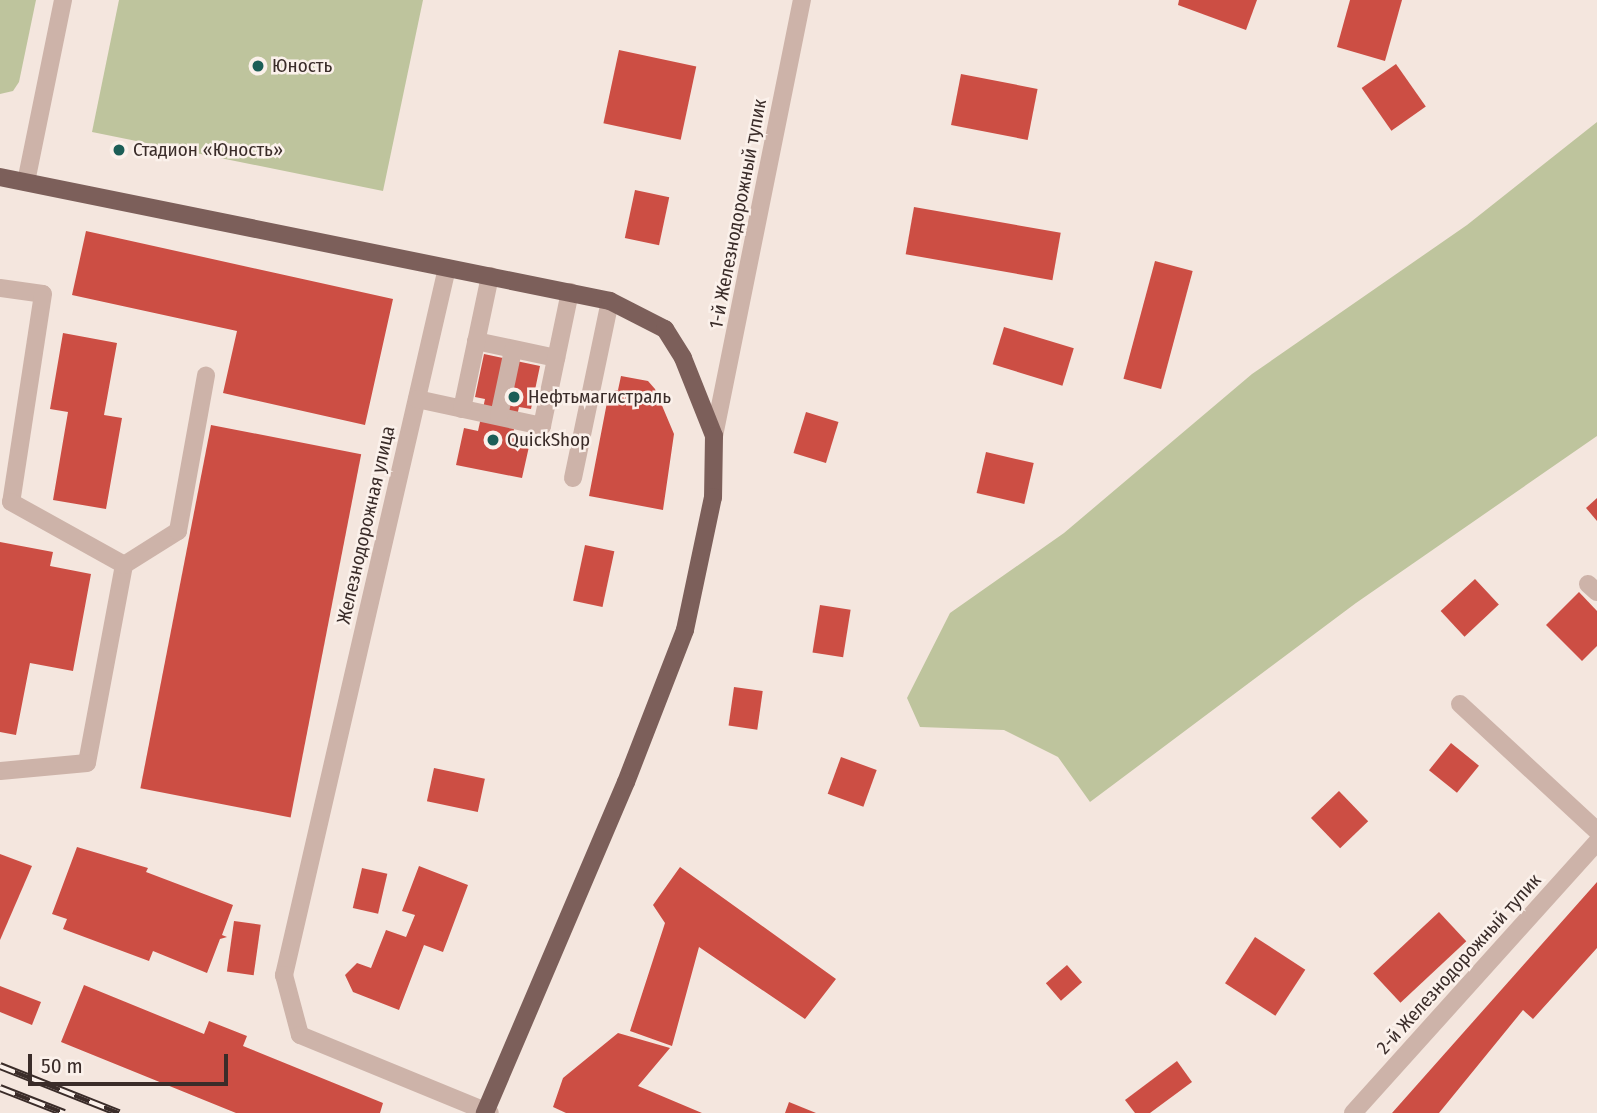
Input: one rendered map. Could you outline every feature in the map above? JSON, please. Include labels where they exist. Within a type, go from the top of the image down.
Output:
[{"type":"main road","points":[[0,177],[610,301],[665,330],[697,389],[714,436],[713,497],[685,630],[631,771],[485,1113]]},
{"type":"street","points":[[26,182],[63,0]]},
{"type":"street","name":"1-й Железнодорожный тупик","points":[[714,436],[802,0]]},
{"type":"street","name":"Железнодорожная улица","points":[[447,268],[284,975],[300,1035],[490,1113]]},
{"type":"street","points":[[462,409],[490,276]]},
{"type":"street","points":[[0,288],[43,294],[11,502],[124,565]]},
{"type":"street","points":[[417,399],[542,426],[570,292]]},
{"type":"street","points":[[573,478],[610,301]]},
{"type":"street","points":[[476,341],[556,358]]},
{"type":"street","points":[[499,416],[513,349]]},
{"type":"street","points":[[0,771],[87,763],[124,565],[178,531],[206,376]]},
{"type":"street","points":[[1460,704],[1597,831]]},
{"type":"street","name":"2-й Железнодорожный тупик","points":[[1353,1113],[1597,842]]},
{"type":"green space","points":[[0,0],[36,0],[19,82],[13,91],[0,94]]},
{"type":"green space","name":"Юность","points":[[119,0],[423,0],[383,191],[92,132]]},
{"type":"green space","points":[[1597,122],[1597,436],[1356,603],[1090,802],[1058,757],[1004,730],[920,727],[907,698],[950,613],[1064,533],[1252,374],[1467,225]]},
{"type":"building","points":[[1179,0],[1257,0],[1246,30],[1178,5]]},
{"type":"building","points":[[1350,0],[1402,0],[1385,61],[1337,47]]},
{"type":"building","points":[[619,50],[696,66],[681,140],[603,123]]},
{"type":"building","points":[[1396,64],[1426,107],[1391,131],[1362,88]]},
{"type":"building","points":[[961,74],[1038,89],[1028,140],[951,125]]},
{"type":"building","points":[[635,190],[669,197],[659,245],[625,238]]},
{"type":"building","points":[[914,207],[1061,233],[1052,280],[906,254]]},
{"type":"building","points":[[86,231],[393,299],[365,425],[223,393],[237,331],[72,295]]},
{"type":"building","points":[[1155,261],[1193,271],[1161,389],[1123,379]]},
{"type":"building","points":[[1004,327],[1074,348],[1062,386],[993,364]]},
{"type":"building","points":[[63,333],[117,343],[104,415],[122,418],[106,509],[53,500],[68,412],[50,409]]},
{"type":"building","points":[[484,354],[540,366],[531,409],[519,407],[512,438],[530,442],[522,478],[456,465],[464,428],[478,431],[485,399],[475,397]]},
{"type":"building","points":[[621,376],[648,381],[655,389],[674,434],[663,510],[589,496],[609,392],[618,390]]},
{"type":"building","points":[[806,412],[839,422],[826,463],[793,453]]},
{"type":"building","points":[[211,425],[361,454],[291,817],[140,788]]},
{"type":"building","points":[[986,452],[1034,463],[1024,504],[977,493]]},
{"type":"building","points":[[1597,498],[1597,521],[1586,508]]},
{"type":"building","points":[[0,542],[53,552],[50,566],[91,574],[73,671],[30,663],[16,735],[0,732]]},
{"type":"building","points":[[585,545],[614,551],[602,607],[573,601]]},
{"type":"building","points":[[1475,579],[1499,605],[1464,637],[1441,611]]},
{"type":"building","points":[[1579,592],[1597,611],[1597,646],[1582,661],[1546,625]]},
{"type":"building","points":[[820,605],[851,610],[843,657],[812,652]]},
{"type":"building","points":[[734,687],[763,691],[757,730],[729,726]]},
{"type":"building","points":[[1451,743],[1479,766],[1457,793],[1429,770]]},
{"type":"building","points":[[841,757],[877,770],[863,807],[828,794]]},
{"type":"building","points":[[434,768],[485,779],[478,812],[427,801]]},
{"type":"building","points":[[1339,791],[1368,821],[1340,848],[1311,818]]},
{"type":"building","points":[[77,847],[148,868],[146,872],[233,905],[222,935],[227,937],[220,939],[207,973],[153,951],[149,961],[63,929],[67,919],[52,914]]},
{"type":"building","points":[[0,854],[32,866],[0,940]]},
{"type":"building","points":[[419,866],[468,885],[443,952],[424,945],[399,1010],[353,992],[345,975],[357,963],[371,968],[386,930],[406,937],[415,915],[402,911]]},
{"type":"building","points":[[680,867],[836,979],[805,1019],[699,947],[672,1046],[630,1031],[665,923],[653,905]]},
{"type":"building","points":[[362,868],[387,874],[378,914],[353,908]]},
{"type":"building","points":[[1597,882],[1597,948],[1533,1019],[1523,1010],[1439,1113],[1392,1113]]},
{"type":"building","points":[[1439,912],[1466,941],[1400,1003],[1373,973]]},
{"type":"building","points":[[234,921],[261,925],[254,975],[227,972]]},
{"type":"building","points":[[1255,937],[1305,970],[1275,1016],[1225,983]]},
{"type":"building","points":[[1067,965],[1082,982],[1061,1001],[1046,983]]},
{"type":"building","points":[[84,985],[204,1034],[209,1021],[247,1036],[243,1046],[383,1103],[380,1113],[236,1113],[61,1042]]},
{"type":"building","points":[[0,986],[41,1002],[32,1025],[0,1012]]},
{"type":"building","points":[[618,1033],[670,1048],[638,1086],[702,1113],[566,1113],[553,1107],[563,1078]]},
{"type":"building","points":[[1177,1061],[1192,1082],[1150,1113],[1135,1113],[1125,1100]]},
{"type":"building","points":[[789,1102],[816,1113],[785,1113]]},
{"type":"railway","points":[[0,1066],[119,1113]]},
{"type":"railway","points":[[0,1088],[64,1113]]},
{"type":"place","name":"Юность","points":[[258,66]]},
{"type":"place","name":"Стадион «Юность»","points":[[119,150]]},
{"type":"place","name":"Нефтьмагистраль","points":[[514,397]]},
{"type":"place","name":"QuickShop","points":[[493,440]]}]
